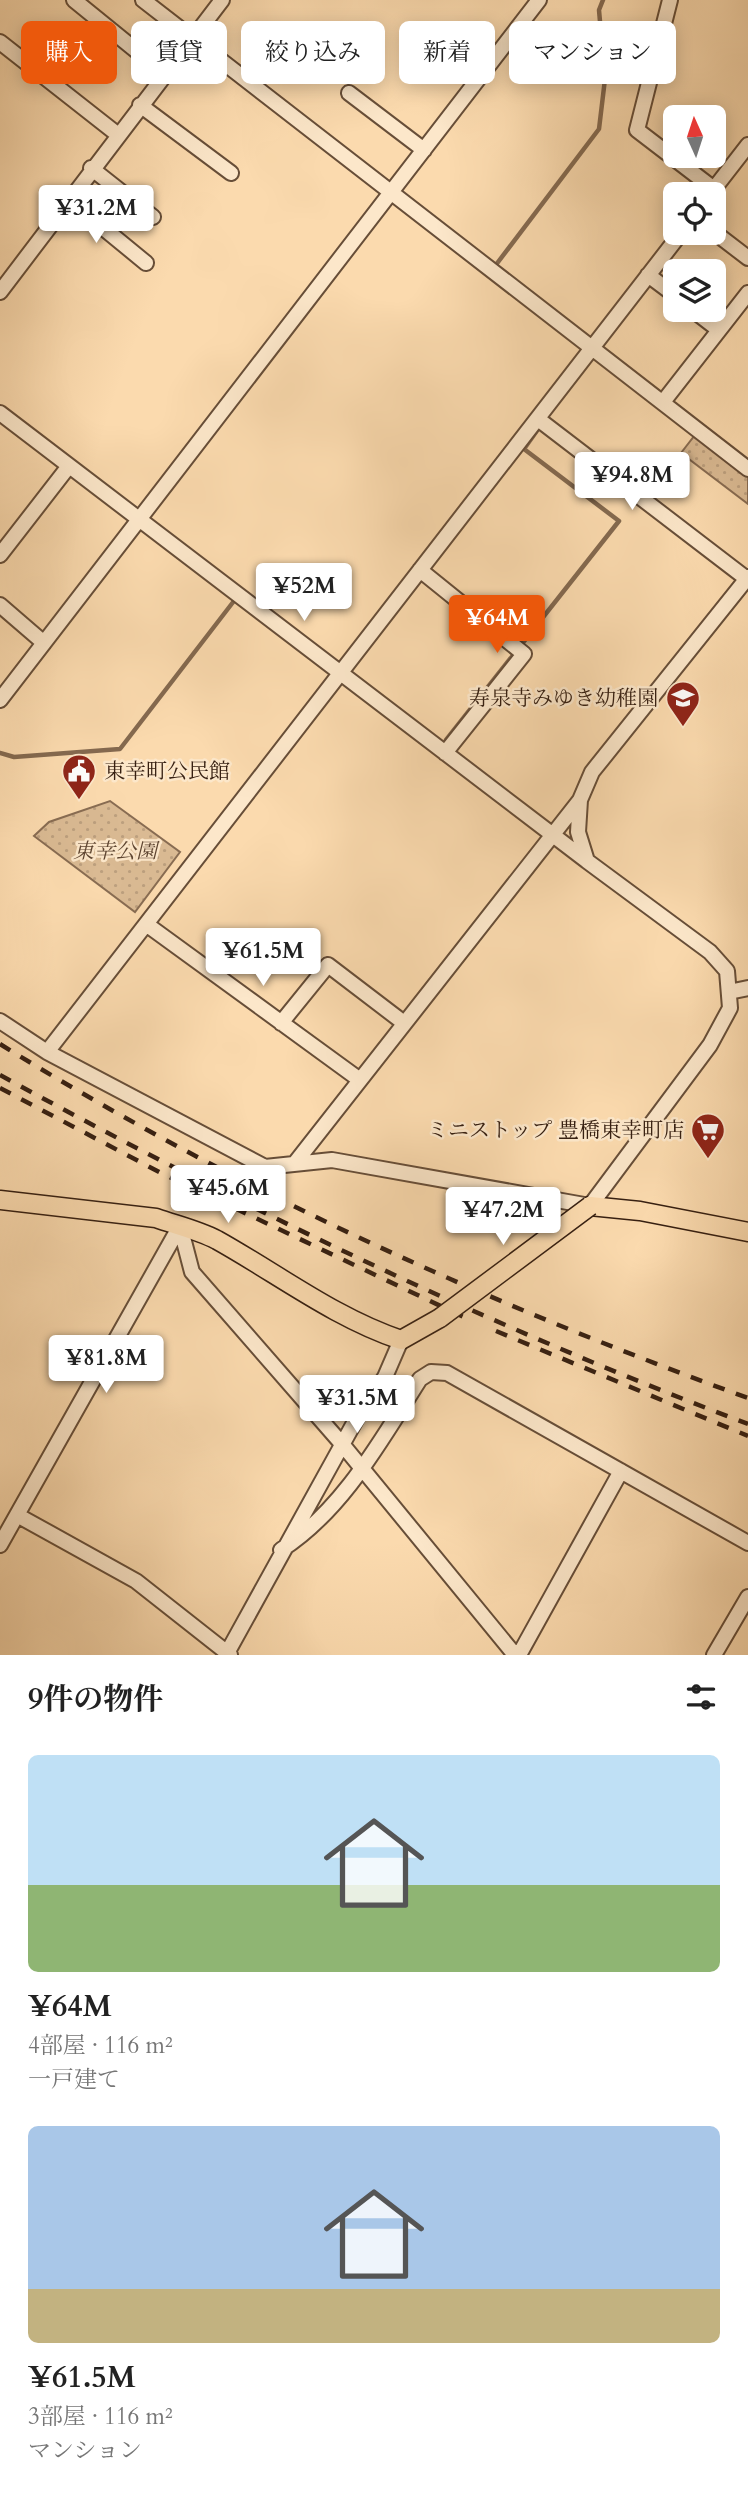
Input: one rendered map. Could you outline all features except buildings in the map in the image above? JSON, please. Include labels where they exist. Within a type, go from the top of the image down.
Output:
[{"type":"main road","points":[[0,1200],[156,1218],[180,1226],[214,1239],[371,1330],[401,1340],[440,1318],[590,1206],[640,1212],[748,1232]]},
{"type":"street","points":[[74,0],[131,46]]},
{"type":"street","points":[[144,0],[171,21]]},
{"type":"street","points":[[206,21],[222,0]]},
{"type":"street","points":[[0,700],[539,0]]},
{"type":"street","points":[[670,0],[637,130],[700,182]]},
{"type":"street","points":[[0,42],[117,134]]},
{"type":"street","points":[[227,65],[748,469]]},
{"type":"street","points":[[0,292],[157,84]]},
{"type":"street","points":[[349,93],[424,150]]},
{"type":"street","points":[[140,105],[231,173]]},
{"type":"street","points":[[720,182],[746,151]]},
{"type":"street","points":[[91,168],[153,217]]},
{"type":"street","points":[[68,200],[146,263]]},
{"type":"street","points":[[726,241],[748,258]]},
{"type":"street","points":[[47,1052],[672,245]]},
{"type":"street","points":[[649,275],[663,286]]},
{"type":"street","points":[[663,402],[748,293]]},
{"type":"street","points":[[709,322],[719,330]]},
{"type":"street","points":[[0,413],[587,861],[710,951],[727,971],[730,1008],[710,1045],[590,1206],[332,1160],[265,1167],[47,1052],[0,1021]]},
{"type":"street","points":[[295,1163],[579,800],[592,772],[747,578],[538,419]]},
{"type":"street","points":[[0,555],[69,466]]},
{"type":"street","points":[[420,570],[524,654],[445,753]]},
{"type":"street","points":[[0,605],[44,643]]},
{"type":"street","points":[[579,800],[578,832],[587,861]]},
{"type":"street","points":[[146,925],[360,1080]]},
{"type":"street","points":[[281,1023],[328,965],[404,1023]]},
{"type":"street","points":[[729,992],[748,988]]},
{"type":"street","points":[[180,1226],[192,1272],[342,1444],[517,1655],[621,1471]]},
{"type":"street","points":[[0,1545],[180,1226]]},
{"type":"street","points":[[18,1515],[136,1581],[228,1654],[281,1550],[342,1444],[385,1377],[401,1340]]},
{"type":"street","points":[[281,1550],[306,1534],[362,1469],[421,1379],[431,1372],[447,1373],[748,1543]]},
{"type":"street","points":[[715,1655],[748,1597]]},
{"type":"green space","points":[[695,435],[748,476],[748,504],[681,453]]},
{"type":"green space","name":"東幸公園","points":[[110,801],[180,852],[135,912],[34,836],[49,822]]},
{"type":"waterway","points":[[492,270],[599,129],[605,79],[599,10],[603,0]]},
{"type":"waterway","points":[[446,740],[619,521],[524,449],[541,425]]},
{"type":"waterway","points":[[0,753],[14,757],[120,749],[237,597]]},
{"type":"railway","points":[[0,1044],[179,1147],[365,1240],[555,1323],[748,1398]]},
{"type":"railway","points":[[0,1075],[182,1172],[368,1263],[557,1347],[748,1424]]},
{"type":"railway","points":[[0,1088],[161,1173],[470,1320]]},
{"type":"railway","points":[[496,1331],[748,1436]]},
{"type":"place","name":"寿泉寺みゆき幼稚園","points":[[683,728]]},
{"type":"place","name":"東幸町公民館","points":[[79,801]]},
{"type":"place","name":"ミニストップ 豊橋東幸町店","points":[[708,1160]]}]
